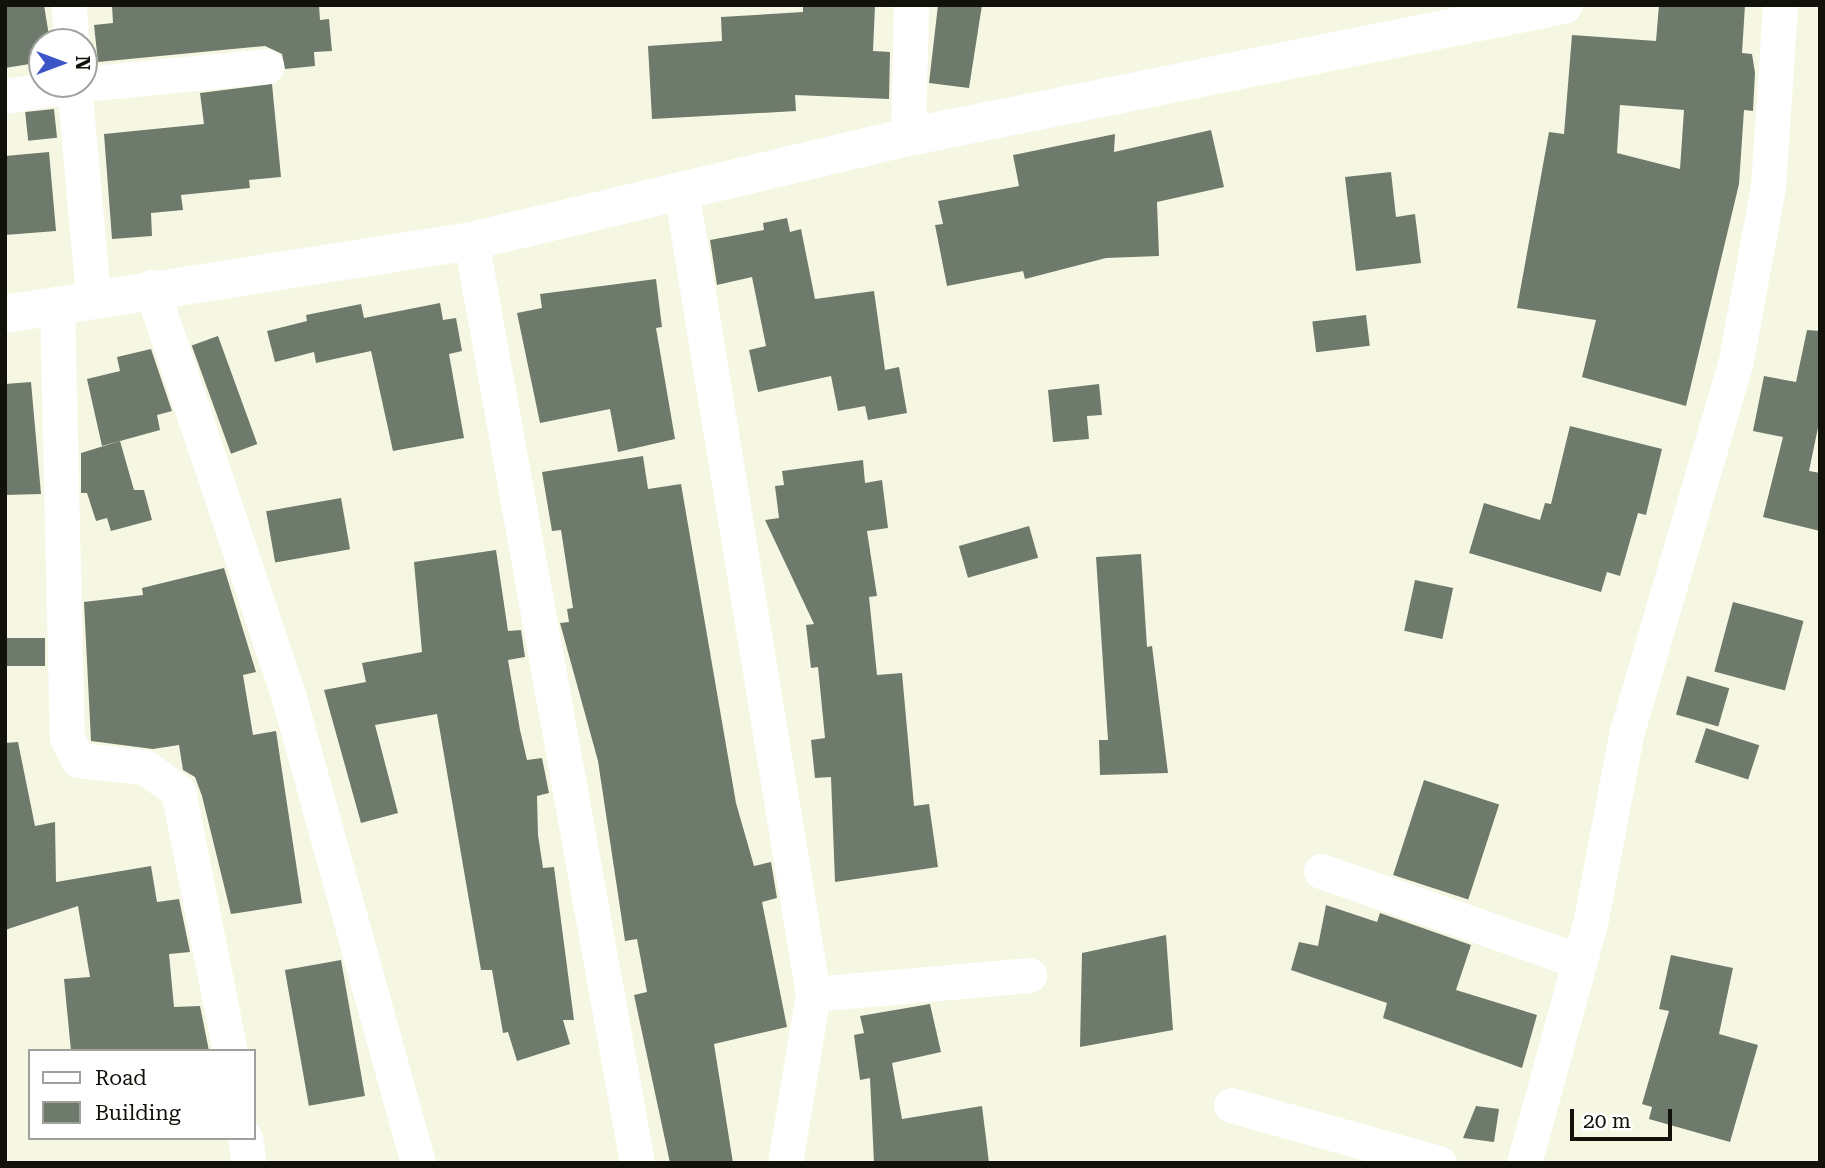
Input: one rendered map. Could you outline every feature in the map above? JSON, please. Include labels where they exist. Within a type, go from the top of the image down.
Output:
[{"type":"main road","points":[[5,314],[151,287],[471,241],[682,196],[908,137],[1564,5]]},
{"type":"street","points":[[69,5],[70,28]]},
{"type":"street","points":[[908,137],[911,5]]},
{"type":"street","points":[[1524,1163],[1580,961],[1627,731],[1735,365],[1768,187],[1780,5]]},
{"type":"street","points":[[98,83],[266,66]]},
{"type":"street","points":[[5,96],[28,92]]},
{"type":"street","points":[[74,98],[75,302],[66,738],[78,760],[145,767],[178,791],[230,1049]]},
{"type":"street","points":[[682,196],[813,994],[785,1163]]},
{"type":"street","points":[[471,241],[637,1163]]},
{"type":"street","points":[[151,287],[289,698],[418,1163]]},
{"type":"street","points":[[1321,871],[1580,961]]},
{"type":"street","points":[[813,994],[1029,975]]},
{"type":"street","points":[[1231,1105],[1439,1163]]},
{"type":"street","points":[[245,1140],[249,1163]]},
{"type":"building","points":[[5,5],[44,5],[48,28],[28,28],[28,64],[5,68]]},
{"type":"building","points":[[112,5],[319,5],[320,20],[329,19],[332,51],[314,52],[315,66],[285,69],[282,54],[265,46],[98,62],[98,28],[94,28],[94,25],[113,23]]},
{"type":"building","points":[[803,5],[875,6],[873,51],[890,52],[889,99],[795,95],[796,111],[652,119],[648,46],[722,41],[721,17],[803,12]]},
{"type":"building","points":[[938,5],[982,5],[969,88],[929,83]]},
{"type":"building","points":[[1659,5],[1745,5],[1742,53],[1752,54],[1755,73],[1753,111],[1744,110],[1739,184],[1686,406],[1582,377],[1596,320],[1517,308],[1549,132],[1564,134],[1572,35],[1656,41]],"holes":[[[1620,105],[1684,110],[1680,169],[1617,153]]]},
{"type":"building","points":[[272,84],[281,177],[249,180],[250,188],[181,195],[183,210],[151,213],[152,236],[112,239],[104,134],[204,124],[200,93]]},
{"type":"building","points":[[54,109],[57,138],[28,141],[25,112]]},
{"type":"building","points":[[1211,130],[1224,187],[1157,202],[1159,256],[1106,258],[1025,279],[1023,271],[947,286],[935,225],[943,224],[938,201],[1019,186],[1013,155],[1115,134],[1114,152]]},
{"type":"building","points":[[49,152],[56,231],[5,235],[5,156]]},
{"type":"building","points":[[1391,172],[1396,217],[1415,214],[1421,263],[1356,271],[1345,177]]},
{"type":"building","points":[[787,218],[790,232],[801,229],[815,299],[874,291],[885,370],[899,367],[907,413],[868,420],[865,406],[838,411],[831,376],[758,392],[749,350],[766,346],[752,277],[717,285],[710,240],[764,230],[763,223]]},
{"type":"building","points":[[656,279],[662,327],[656,328],[675,439],[618,452],[610,409],[540,423],[517,313],[542,308],[540,294]]},
{"type":"building","points":[[440,303],[443,320],[456,318],[462,351],[449,354],[464,438],[393,451],[371,351],[316,363],[314,352],[275,362],[267,331],[307,321],[306,315],[361,304],[364,318]]},
{"type":"building","points":[[1366,315],[1370,346],[1316,352],[1312,322]]},
{"type":"building","points":[[1807,330],[1820,331],[1820,418],[1809,471],[1820,473],[1820,531],[1763,517],[1783,437],[1753,431],[1764,376],[1796,382]]},
{"type":"building","points":[[218,336],[257,444],[231,454],[192,346]]},
{"type":"building","points":[[151,349],[172,411],[157,415],[160,430],[102,446],[87,379],[120,371],[117,357]]},
{"type":"building","points":[[31,382],[41,494],[5,495],[5,384]]},
{"type":"building","points":[[1099,384],[1102,415],[1087,416],[1089,439],[1053,442],[1048,390]]},
{"type":"building","points":[[1570,426],[1662,449],[1646,515],[1638,513],[1620,576],[1607,572],[1601,592],[1469,553],[1484,503],[1540,520],[1545,503],[1551,504]]},
{"type":"building","points":[[120,441],[134,490],[144,490],[152,520],[111,531],[107,518],[96,521],[87,493],[81,493],[81,453]]},
{"type":"building","points":[[643,456],[648,489],[681,484],[736,803],[754,866],[771,862],[777,898],[762,902],[787,1027],[714,1044],[733,1163],[670,1163],[634,995],[647,992],[637,939],[625,941],[598,761],[560,623],[569,622],[567,609],[573,608],[561,530],[552,531],[542,472]]},
{"type":"building","points":[[863,460],[865,483],[882,480],[888,528],[867,531],[877,596],[869,597],[877,675],[902,673],[914,806],[929,804],[938,867],[835,882],[831,777],[815,778],[811,740],[825,738],[818,667],[811,668],[806,625],[814,624],[765,520],[779,518],[775,486],[784,485],[782,471]]},
{"type":"building","points":[[341,498],[350,549],[275,562],[266,511]]},
{"type":"building","points":[[1029,526],[1038,558],[968,578],[959,546]]},
{"type":"building","points":[[496,550],[508,631],[521,630],[525,657],[508,660],[520,730],[527,760],[542,758],[549,793],[537,796],[538,835],[543,868],[554,867],[574,1020],[563,1020],[570,1044],[517,1061],[508,1032],[503,1033],[492,970],[481,970],[437,714],[375,725],[398,813],[361,823],[324,690],[366,682],[362,663],[422,652],[414,562]]},
{"type":"building","points":[[1141,554],[1147,647],[1152,646],[1168,773],[1100,775],[1099,740],[1108,740],[1096,557]]},
{"type":"building","points":[[224,568],[256,672],[243,675],[253,735],[276,731],[302,903],[231,914],[202,796],[195,777],[183,770],[179,745],[153,749],[91,741],[84,602],[143,595],[142,588]]},
{"type":"building","points":[[1415,580],[1453,588],[1442,639],[1404,631]]},
{"type":"building","points":[[1733,602],[1804,621],[1785,690],[1714,672]]},
{"type":"building","points":[[5,638],[45,638],[45,666],[5,666]]},
{"type":"building","points":[[1687,676],[1729,688],[1718,727],[1676,714]]},
{"type":"building","points":[[1706,728],[1759,745],[1748,780],[1695,762]]},
{"type":"building","points":[[18,742],[35,826],[55,822],[56,882],[151,866],[157,902],[179,899],[190,952],[169,954],[174,1007],[200,1006],[209,1049],[71,1049],[64,979],[90,977],[78,906],[5,930],[5,743]]},
{"type":"building","points":[[1424,780],[1499,804],[1468,900],[1393,875]]},
{"type":"building","points":[[1326,905],[1377,922],[1380,913],[1471,945],[1456,990],[1537,1015],[1522,1068],[1383,1018],[1387,1003],[1291,970],[1299,942],[1318,946]]},
{"type":"building","points":[[1166,935],[1173,1030],[1080,1047],[1082,953]]},
{"type":"building","points":[[1671,955],[1733,968],[1719,1034],[1758,1045],[1730,1142],[1649,1119],[1652,1107],[1642,1104],[1669,1011],[1659,1009]]},
{"type":"building","points":[[341,960],[365,1096],[309,1106],[285,970]]},
{"type":"building","points":[[930,1004],[941,1052],[892,1063],[902,1119],[982,1106],[989,1163],[874,1163],[870,1078],[860,1080],[854,1035],[864,1033],[860,1016]]},
{"type":"building","points":[[1476,1106],[1499,1109],[1494,1142],[1463,1138]]}]
